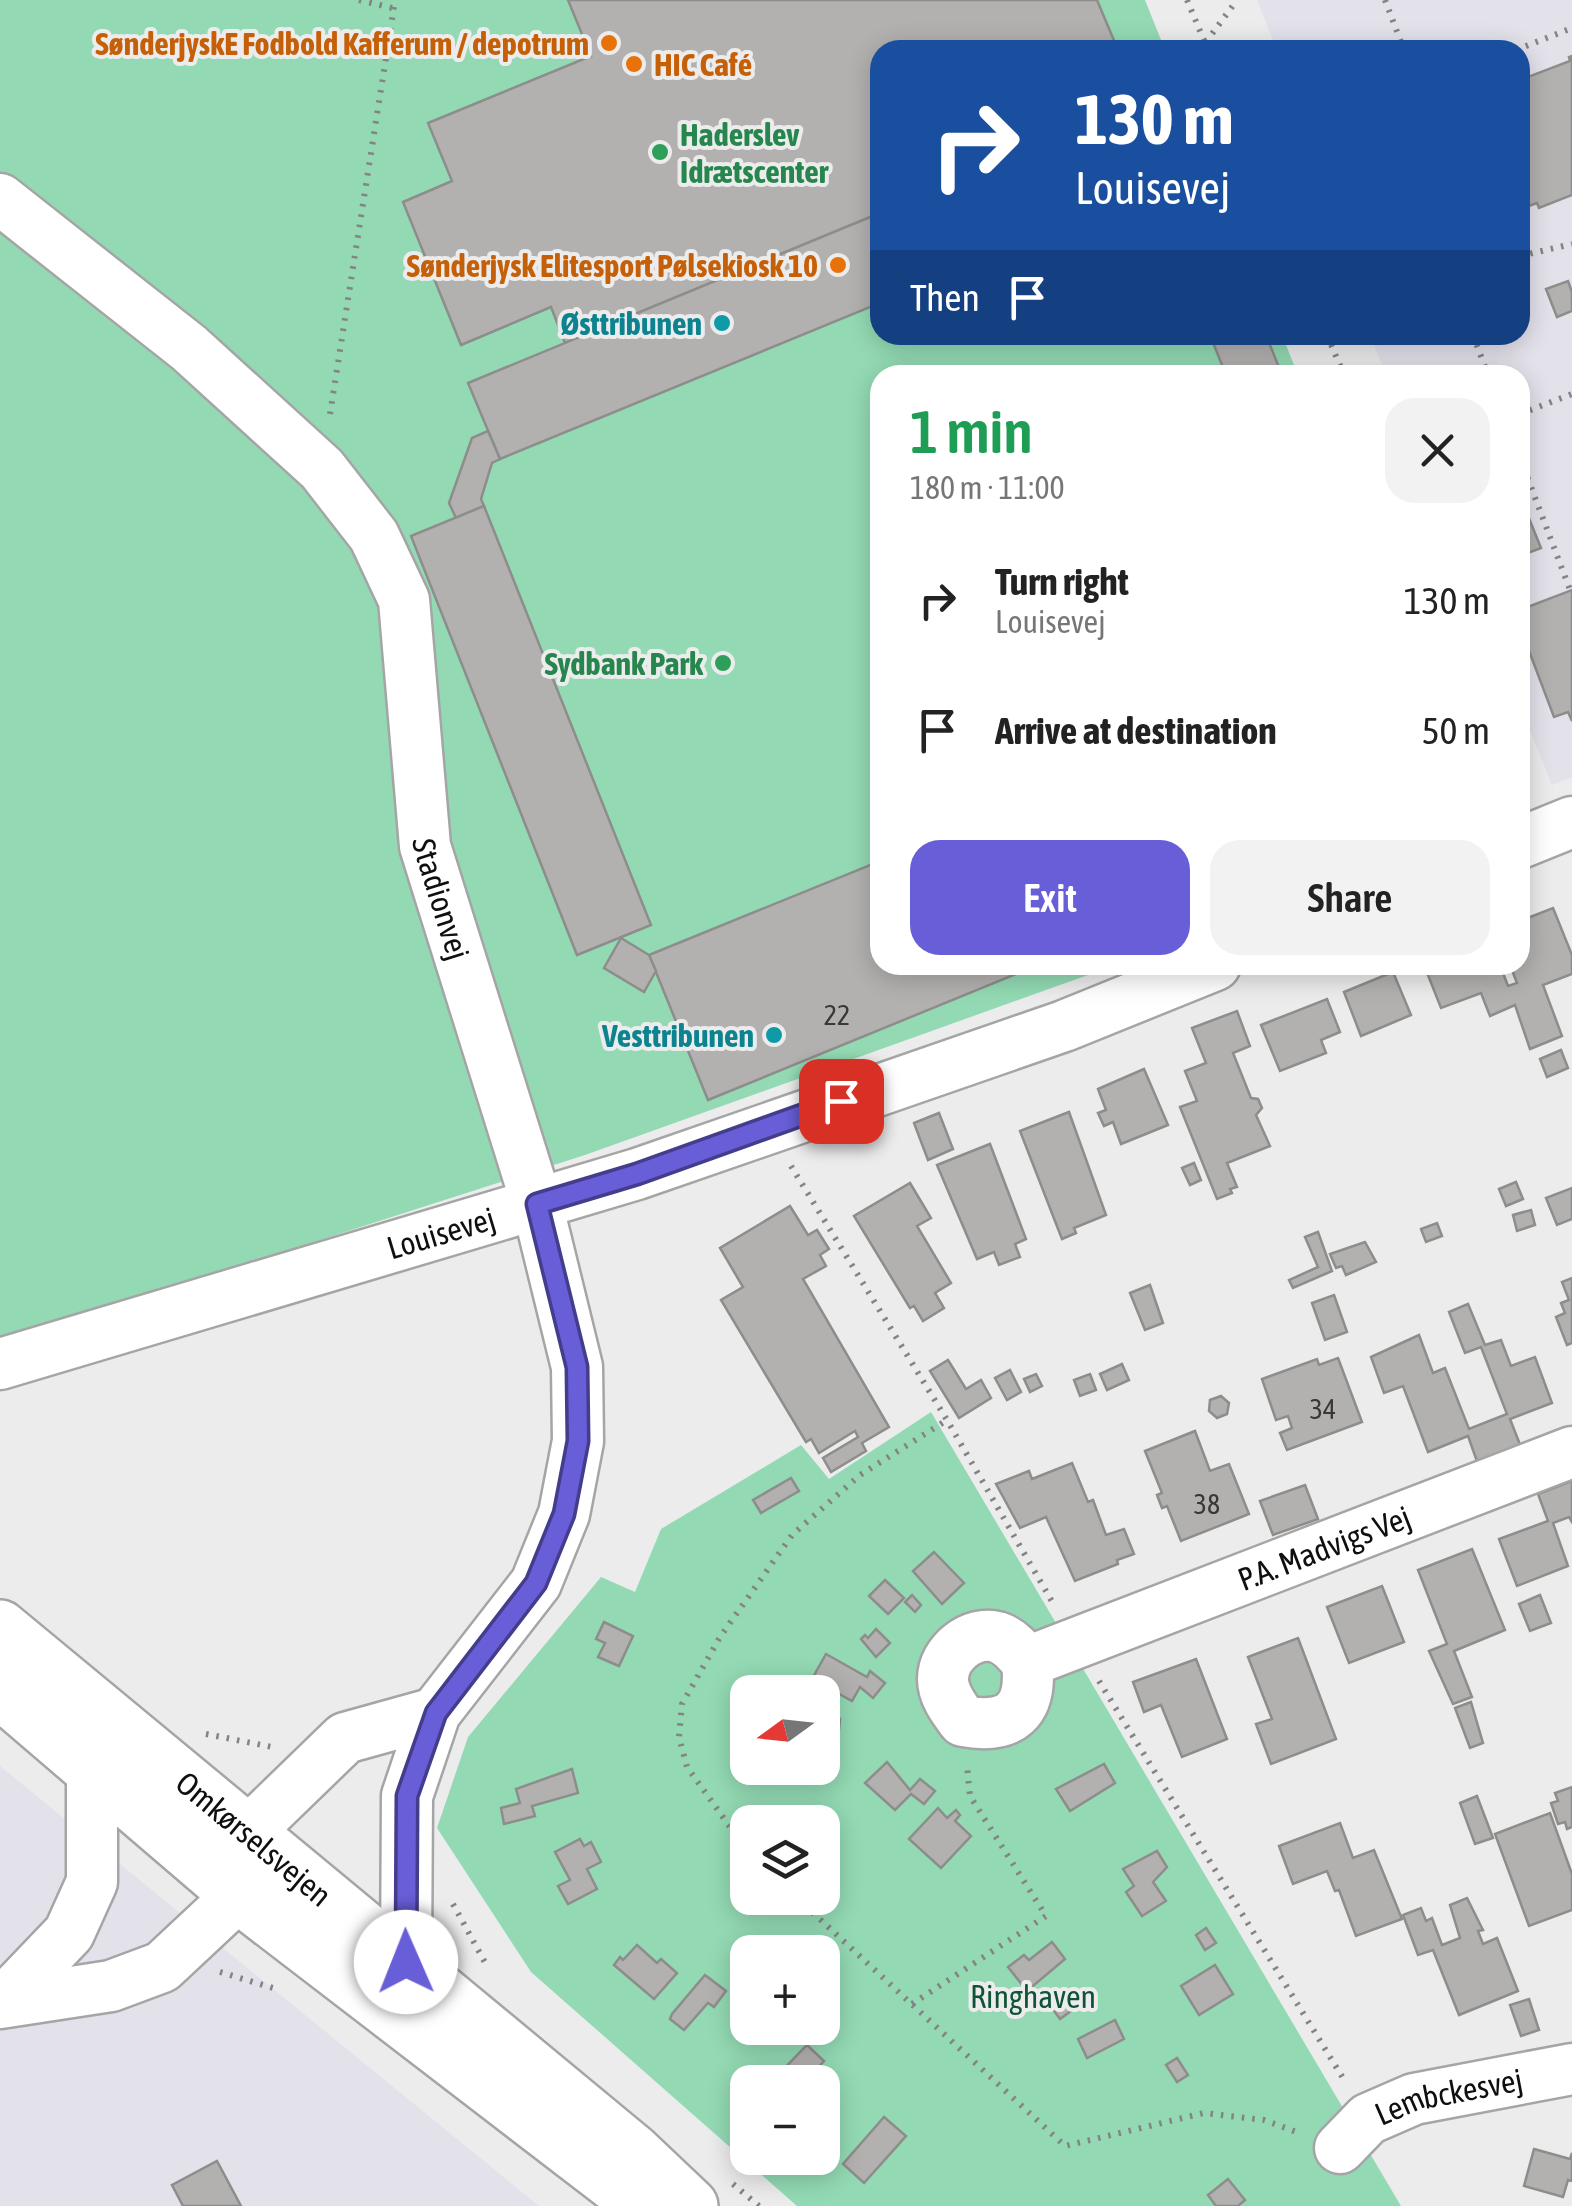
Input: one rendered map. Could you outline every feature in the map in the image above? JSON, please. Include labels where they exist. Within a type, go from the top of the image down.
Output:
[{"type":"main road","name":"Omkørselsvejen","points":[[0,1628],[633,2152],[690,2206]]},
{"type":"main road","name":"Omkørselsvejen","points":[[0,1690],[240,1895],[644,2206]]},
{"type":"street","name":"Stadionvej","points":[[0,200],[189,348],[322,469],[374,536],[404,600],[425,846],[537,1204],[577,1367],[578,1441],[564,1514],[536,1583],[436,1713],[407,1796],[406,1962]]},
{"type":"street","points":[[1530,838],[1572,822]]},
{"type":"street","name":"Louisevej","points":[[0,1364],[637,1174],[1064,1026],[1190,975]]},
{"type":"street","name":"P.A. Madvigs Vej","points":[[1027,1662],[1572,1452]]},
{"type":"street","points":[[976,1636],[996,1637],[1014,1646],[1027,1662],[1030,1681],[1025,1703],[1010,1718],[987,1725],[963,1720],[949,1702],[942,1678],[952,1651],[976,1636]]},
{"type":"street","points":[[248,1832],[345,1738],[436,1713]]},
{"type":"street","points":[[3,2002],[69,1932],[92,1882],[92,1768]]},
{"type":"street","points":[[3,2002],[111,1986],[162,1968],[240,1895]]},
{"type":"street","name":"Lembckesvej","points":[[1340,2148],[1368,2119],[1414,2099],[1572,2069]]},
{"type":"path","points":[[322,469],[394,4],[359,0]]},
{"type":"path","points":[[1187,0],[1203,40]]},
{"type":"path","points":[[1211,40],[1237,0]]},
{"type":"path","points":[[1384,0],[1400,40]]},
{"type":"path","points":[[1530,44],[1572,28]]},
{"type":"path","points":[[1530,254],[1572,244]]},
{"type":"path","points":[[1530,410],[1572,394]]},
{"type":"path","points":[[1530,484],[1572,595]]},
{"type":"path","points":[[730,1827],[687,1767],[679,1737],[682,1704],[720,1636],[792,1535],[860,1475],[948,1420]]},
{"type":"path","points":[[912,2004],[1046,1916],[970,1796],[963,1720]]},
{"type":"path","points":[[815,1915],[1065,2146],[1204,2113],[1264,2120],[1340,2148]]},
{"type":"shaded area","points":[[1257,0],[1572,0],[1572,777],[1552,785],[1530,731],[1530,365],[1382,365],[1374,345],[1530,345],[1530,40],[1273,40]]},
{"type":"shaded area","points":[[0,1766],[539,2206],[0,2206]]},
{"type":"green space","points":[[0,0],[1145,0],[1161,40],[870,40],[870,345],[1286,345],[1294,365],[870,365],[870,975],[1088,975],[585,1155],[0,1343]]},
{"type":"green space","name":"Ringhaven","points":[[931,1412],[1401,2206],[797,2206],[762,2175],[840,2175],[840,2065],[730,2065],[730,2147],[531,1972],[437,1828],[468,1737],[601,1577],[635,1592],[661,1529],[801,1445],[829,1479]]},
{"type":"building","name":"Haderslev Idrætscenter","points":[[568,0],[1097,0],[1114,40],[870,40],[870,217],[565,343],[551,307],[461,345],[403,202],[452,181],[428,123],[591,56]]},
{"type":"building","points":[[1572,56],[1572,195],[1539,208],[1537,203],[1530,205],[1530,76],[1570,61]]},
{"type":"building","name":"Østtribunen","points":[[870,217],[870,307],[500,459],[468,383]]},
{"type":"building","points":[[1568,281],[1572,311],[1557,317],[1546,289]]},
{"type":"building","points":[[1214,345],[1270,345],[1278,365],[1222,365]]},
{"type":"building","points":[[488,431],[500,459],[492,463],[481,499],[484,506],[456,518],[449,503],[472,438]]},
{"type":"building","points":[[484,506],[651,925],[577,955],[411,536]]},
{"type":"building","points":[[1530,521],[1541,548],[1530,552]]},
{"type":"building","points":[[1572,590],[1572,721],[1568,712],[1554,717],[1530,653],[1530,606]]},
{"type":"building","name":"Vesttribunen","points":[[870,865],[870,975],[1014,975],[708,1100],[649,955]]},
{"type":"building","points":[[1553,908],[1572,955],[1572,974],[1543,985],[1562,1036],[1530,1049],[1515,1005],[1490,1016],[1481,993],[1441,1008],[1428,975],[1504,975],[1508,986],[1517,983],[1514,975],[1530,975],[1530,917]]},
{"type":"building","points":[[621,938],[649,955],[656,971],[644,992],[604,968]]},
{"type":"building","points":[[1394,975],[1411,1015],[1361,1036],[1344,992]]},
{"type":"building","points":[[1327,999],[1340,1032],[1321,1040],[1326,1053],[1280,1071],[1261,1025]]},
{"type":"building","points":[[1237,1011],[1250,1046],[1233,1053],[1251,1098],[1258,1099],[1262,1108],[1256,1115],[1270,1146],[1227,1163],[1237,1187],[1217,1199],[1180,1107],[1197,1101],[1185,1071],[1206,1063],[1192,1028]]},
{"type":"building","points":[[1561,1050],[1568,1068],[1547,1077],[1540,1059]]},
{"type":"building","points":[[1144,1069],[1168,1125],[1121,1144],[1113,1122],[1104,1126],[1098,1113],[1106,1110],[1098,1089]]},
{"type":"building","points":[[1069,1112],[1106,1215],[1074,1228],[1076,1233],[1062,1239],[1020,1131]]},
{"type":"building","points":[[939,1113],[953,1149],[928,1160],[914,1123]]},
{"type":"building","points":[[990,1144],[1026,1239],[1015,1244],[1020,1257],[999,1265],[994,1252],[977,1259],[937,1165]]},
{"type":"building","points":[[1194,1163],[1201,1180],[1190,1185],[1182,1168]]},
{"type":"building","points":[[1516,1182],[1523,1199],[1506,1206],[1499,1189]]},
{"type":"building","points":[[910,1183],[931,1218],[917,1226],[951,1283],[935,1293],[944,1308],[923,1321],[914,1306],[910,1308],[854,1216]]},
{"type":"building","points":[[1572,1188],[1572,1219],[1557,1225],[1546,1198]]},
{"type":"building","points":[[790,1206],[808,1235],[817,1230],[829,1249],[820,1255],[826,1266],[803,1279],[889,1427],[862,1443],[866,1451],[831,1472],[823,1458],[858,1437],[855,1431],[819,1453],[811,1439],[806,1442],[721,1300],[743,1287],[720,1248]]},
{"type":"building","points":[[1531,1210],[1535,1225],[1517,1231],[1513,1215]]},
{"type":"building","points":[[1437,1223],[1442,1236],[1426,1242],[1421,1229]]},
{"type":"building","points":[[1318,1232],[1332,1271],[1293,1288],[1289,1280],[1318,1267],[1305,1237]]},
{"type":"building","points":[[1365,1242],[1376,1262],[1346,1275],[1342,1266],[1336,1268],[1330,1254]]},
{"type":"building","points":[[1572,1278],[1572,1343],[1567,1345],[1556,1317],[1565,1313],[1561,1303],[1569,1300],[1562,1282]]},
{"type":"building","points":[[1150,1285],[1163,1323],[1145,1330],[1130,1293]]},
{"type":"building","points":[[1334,1295],[1347,1332],[1325,1340],[1312,1303]]},
{"type":"building","points":[[1468,1304],[1485,1345],[1501,1340],[1511,1366],[1535,1357],[1552,1403],[1510,1419],[1521,1447],[1478,1464],[1468,1436],[1428,1452],[1403,1386],[1384,1393],[1371,1357],[1419,1335],[1433,1373],[1445,1368],[1469,1429],[1507,1414],[1481,1347],[1465,1353],[1449,1312]]},
{"type":"building","points":[[1338,1358],[1362,1422],[1287,1450],[1280,1433],[1292,1428],[1288,1416],[1276,1420],[1262,1379],[1317,1359],[1319,1365]]},
{"type":"building","points":[[948,1360],[966,1389],[981,1380],[991,1398],[959,1418],[930,1371]]},
{"type":"building","points":[[1122,1364],[1129,1380],[1107,1390],[1100,1374]]},
{"type":"building","points":[[1010,1370],[1021,1392],[1007,1400],[995,1378]]},
{"type":"building","points":[[1036,1374],[1042,1386],[1030,1392],[1024,1379]]},
{"type":"building","points":[[1090,1374],[1096,1390],[1080,1396],[1074,1380]]},
{"type":"building","points":[[1221,1396],[1229,1403],[1227,1414],[1217,1418],[1209,1411],[1210,1400]]},
{"type":"building","points":[[1195,1431],[1210,1471],[1229,1464],[1249,1514],[1181,1541],[1167,1506],[1162,1508],[1157,1495],[1162,1493],[1145,1451]]},
{"type":"building","points":[[1072,1463],[1088,1502],[1093,1500],[1106,1535],[1124,1529],[1134,1554],[1075,1581],[1046,1517],[1020,1528],[996,1484],[1029,1471],[1032,1479]]},
{"type":"building","points":[[791,1478],[799,1491],[761,1513],[753,1500]]},
{"type":"building","points":[[1572,1481],[1572,1522],[1569,1517],[1553,1523],[1568,1566],[1517,1586],[1499,1539],[1548,1521],[1538,1494]]},
{"type":"building","points":[[1305,1485],[1318,1519],[1273,1535],[1260,1501]]},
{"type":"building","points":[[1472,1549],[1505,1630],[1454,1651],[1472,1697],[1453,1704],[1429,1651],[1447,1644],[1418,1570]]},
{"type":"building","points":[[934,1552],[964,1583],[942,1604],[913,1571]]},
{"type":"building","points":[[885,1580],[904,1598],[888,1614],[869,1596]]},
{"type":"building","points":[[1382,1586],[1404,1642],[1349,1663],[1327,1607]]},
{"type":"building","points":[[912,1595],[921,1605],[915,1612],[905,1602]]},
{"type":"building","points":[[1540,1595],[1551,1623],[1530,1631],[1519,1604]]},
{"type":"building","points":[[604,1622],[633,1636],[619,1666],[598,1657],[605,1643],[596,1639]]},
{"type":"building","points":[[876,1629],[890,1643],[876,1657],[861,1639],[865,1635],[868,1638]]},
{"type":"building","points":[[1298,1638],[1336,1739],[1271,1764],[1256,1724],[1272,1719],[1248,1657]]},
{"type":"building","points":[[826,1654],[867,1677],[870,1671],[885,1683],[873,1698],[860,1687],[852,1701],[840,1694],[840,1675],[814,1675]]},
{"type":"building","points":[[1196,1659],[1227,1739],[1182,1757],[1161,1705],[1144,1712],[1133,1682]]},
{"type":"building","points":[[1471,1702],[1483,1743],[1470,1748],[1455,1708]]},
{"type":"building","points":[[887,1762],[910,1790],[920,1779],[935,1791],[924,1804],[911,1794],[895,1810],[865,1783]]},
{"type":"building","points":[[1104,1764],[1115,1783],[1070,1811],[1056,1789]]},
{"type":"building","points":[[572,1769],[578,1793],[532,1806],[535,1816],[504,1824],[501,1808],[520,1803],[516,1789]]},
{"type":"building","points":[[1572,1787],[1572,1827],[1567,1829],[1565,1822],[1558,1824],[1551,1803],[1558,1801],[1555,1793]]},
{"type":"building","points":[[1477,1796],[1493,1838],[1475,1844],[1460,1803]]},
{"type":"building","points":[[938,1808],[947,1818],[956,1810],[960,1815],[955,1821],[971,1836],[941,1868],[909,1839]]},
{"type":"building","points":[[1550,1813],[1572,1874],[1572,1910],[1529,1926],[1495,1834]]},
{"type":"building","points":[[1340,1823],[1353,1858],[1374,1850],[1402,1919],[1356,1936],[1339,1890],[1335,1891],[1327,1871],[1293,1884],[1279,1846]]},
{"type":"building","points":[[580,1839],[584,1846],[591,1842],[601,1862],[587,1869],[597,1889],[568,1904],[558,1886],[570,1880],[555,1852]]},
{"type":"building","points":[[1157,1851],[1167,1867],[1153,1882],[1166,1901],[1142,1916],[1126,1892],[1134,1886],[1123,1869]]},
{"type":"building","points":[[1467,1898],[1483,1930],[1478,1931],[1483,1944],[1497,1938],[1518,1991],[1459,2015],[1433,1950],[1418,1955],[1403,1915],[1421,1908],[1426,1921],[1432,1918],[1442,1945],[1460,1938],[1450,1905]]},
{"type":"building","points":[[1206,1928],[1216,1943],[1205,1950],[1196,1935]]},
{"type":"building","points":[[1052,1942],[1065,1959],[1027,1991],[1008,1967],[1024,1955],[1029,1960]]},
{"type":"building","points":[[637,1945],[657,1963],[661,1959],[677,1973],[654,1999],[614,1965]]},
{"type":"building","points":[[1215,1965],[1233,1994],[1199,2015],[1181,1986]]},
{"type":"building","points":[[705,1975],[726,1991],[714,2007],[708,2003],[684,2030],[670,2019]]},
{"type":"building","points":[[1529,1999],[1539,2030],[1521,2036],[1510,2005]]},
{"type":"building","points":[[1062,2001],[1071,2011],[1060,2019],[1052,2008]]},
{"type":"building","points":[[1115,2020],[1124,2039],[1087,2058],[1078,2039]]},
{"type":"building","points":[[807,2045],[824,2061],[820,2065],[788,2065]]},
{"type":"building","points":[[1177,2058],[1188,2075],[1177,2082],[1166,2065]]},
{"type":"building","points":[[884,2117],[906,2136],[864,2183],[843,2164]]},
{"type":"building","points":[[1534,2149],[1570,2159],[1572,2153],[1572,2181],[1568,2180],[1563,2197],[1524,2186]]},
{"type":"building","points":[[217,2161],[241,2206],[183,2206],[172,2185]]},
{"type":"building","points":[[1228,2179],[1245,2200],[1238,2206],[1216,2206],[1208,2195]]},
{"type":"place","name":"SønderjyskE Fodbold Kafferum / depotrum","points":[[609,43]]},
{"type":"place","name":"HIC Café","points":[[634,64]]},
{"type":"place","name":"Haderslev Idrætscenter","points":[[660,152]]},
{"type":"place","name":"Sønderjysk Elitesport Pølsekiosk 10","points":[[838,265]]},
{"type":"place","name":"Østtribunen","points":[[722,323]]},
{"type":"place","name":"Sydbank Park","points":[[723,663]]},
{"type":"place","name":"Vesttribunen","points":[[774,1035]]},
{"type":"route","points":[[406,1962],[407,1796],[436,1713],[536,1583],[564,1514],[578,1441],[577,1367],[537,1204],[637,1174],[841,1101]]}]
